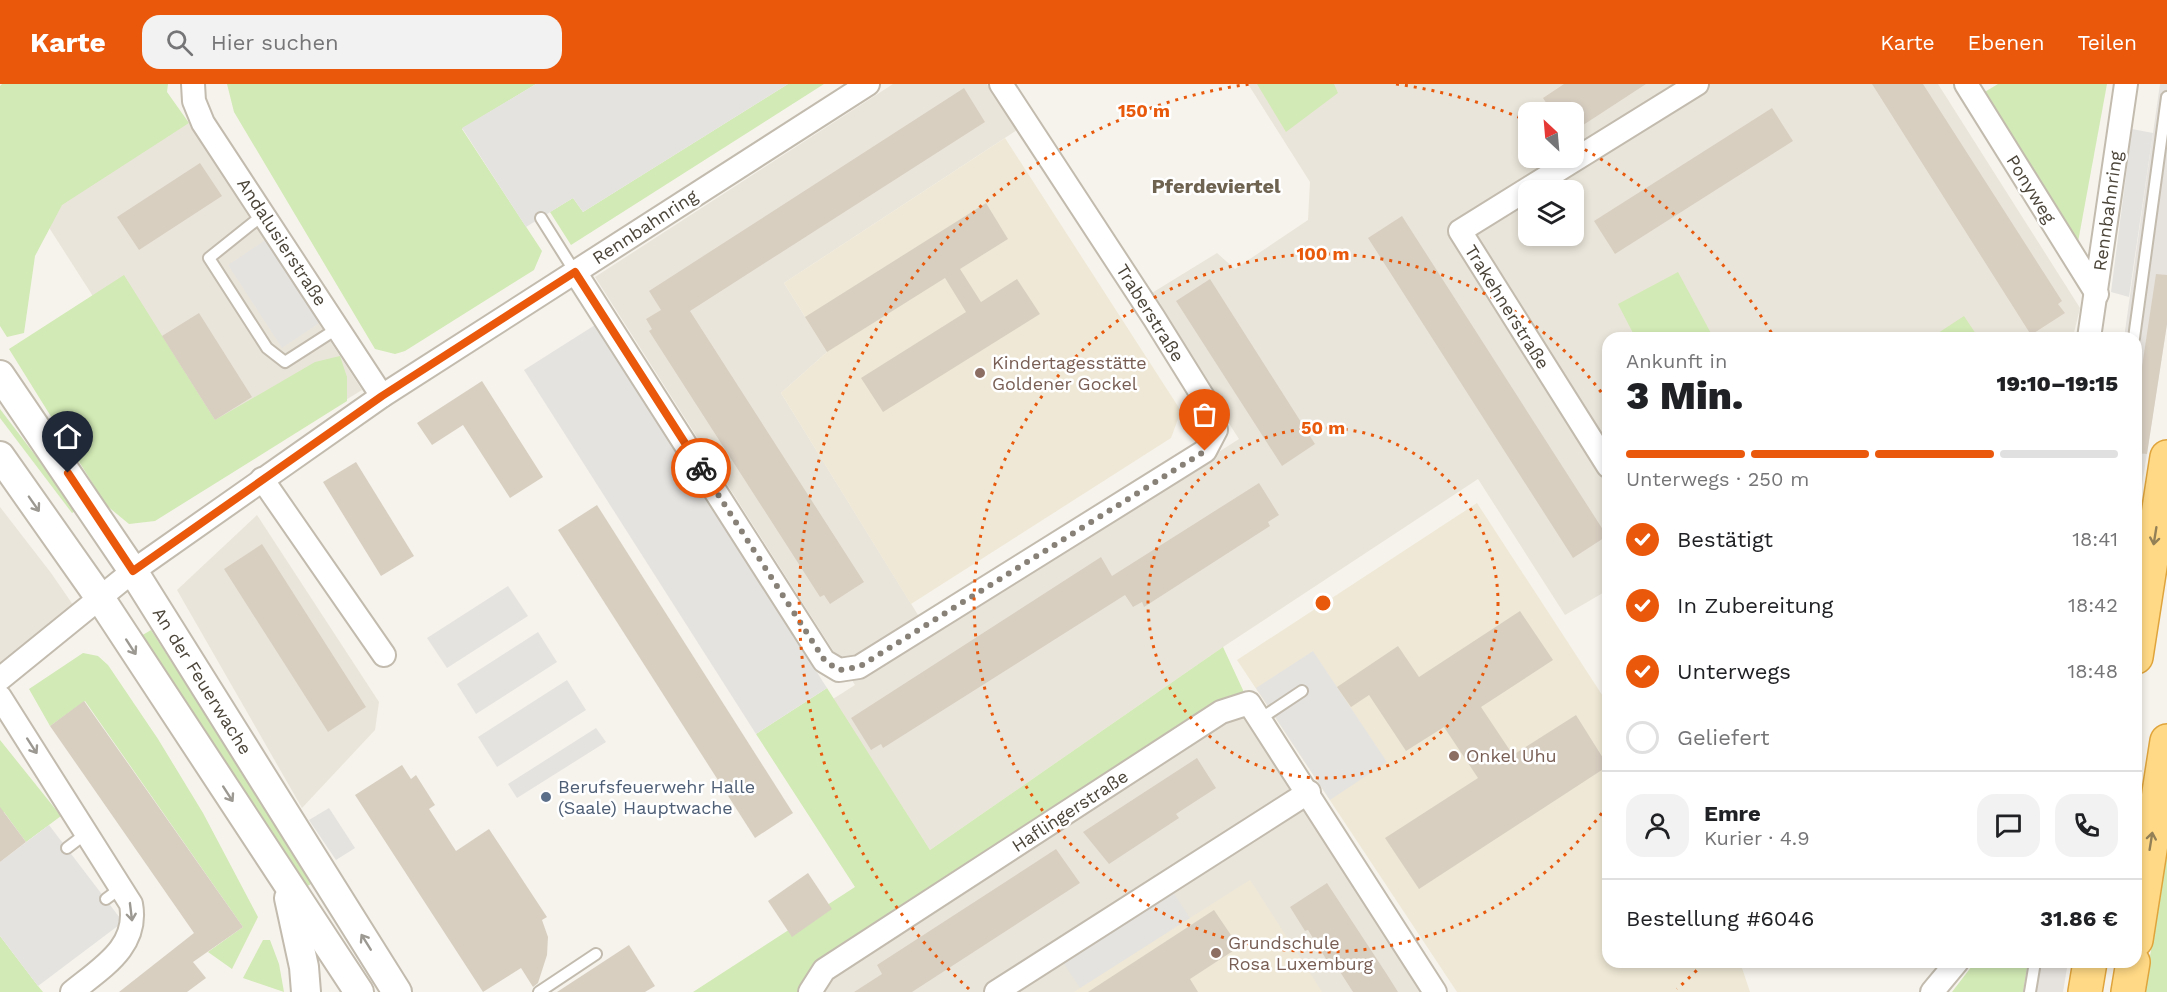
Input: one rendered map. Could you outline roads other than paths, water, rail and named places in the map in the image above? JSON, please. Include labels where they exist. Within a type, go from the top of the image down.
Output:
[{"type":"highway","points":[[2142,618],[2167,457]]},
{"type":"highway","points":[[2142,901],[2167,741]]},
{"type":"highway","points":[[2085,992],[2089,968]]},
{"type":"highway","points":[[2128,992],[2132,968]]},
{"type":"street","name":"Andalusierstraße","points":[[193,84],[194,101],[203,123],[382,396]]},
{"type":"street","name":"Rennbahnring","points":[[0,679],[133,571],[382,396],[868,84]]},
{"type":"street","name":"Traberstraße","points":[[575,272],[825,661],[839,670],[859,667],[1205,451],[1216,430],[1209,408],[1154,318],[1001,84]]},
{"type":"street","name":"Trakehnerstraße","points":[[1602,456],[1460,231],[1697,84]]},
{"type":"street","name":"Ponyweg","points":[[1966,84],[2097,294]]},
{"type":"street","name":"Rennbahnring","points":[[2090,332],[2126,84]]},
{"type":"street","name":"An der Feuerwache","points":[[0,375],[133,571],[397,992]]},
{"type":"street","points":[[0,456],[99,598],[359,992]]},
{"type":"street","points":[[262,479],[384,655]]},
{"type":"street","points":[[0,697],[88,832],[114,893],[133,915],[129,936],[116,955],[72,992]]},
{"type":"street","name":"Haflingerstraße","points":[[810,992],[824,970],[1221,712],[1249,703],[1309,792],[1435,992]]},
{"type":"street","points":[[996,992],[1309,792]]},
{"type":"street","points":[[285,882],[298,933],[306,992]]},
{"type":"street","points":[[1932,992],[1952,968]]},
{"type":"lane","points":[[2135,332],[2167,98]]},
{"type":"lane","points":[[264,214],[209,258],[267,348],[285,362],[338,328]]},
{"type":"lane","points":[[541,218],[575,272]]},
{"type":"lane","points":[[1260,719],[1302,691]]},
{"type":"lane","points":[[67,848],[88,832]]},
{"type":"lane","points":[[539,992],[596,954]]},
{"type":"lane","points":[[2030,992],[2034,968]]},
{"type":"place","name":"Kindertagesstätte Goldener Gockel","points":[[980,373]]},
{"type":"place","name":"Onkel Uhu","points":[[1454,756]]},
{"type":"place","name":"Berufsfeuerwehr Halle (Saale) Hauptwache","points":[[546,797]]},
{"type":"place","name":"Grundschule Rosa Luxemburg","points":[[1216,953]]},
{"type":"district","name":"Pferdeviertel","points":[[1216,186]]}]
